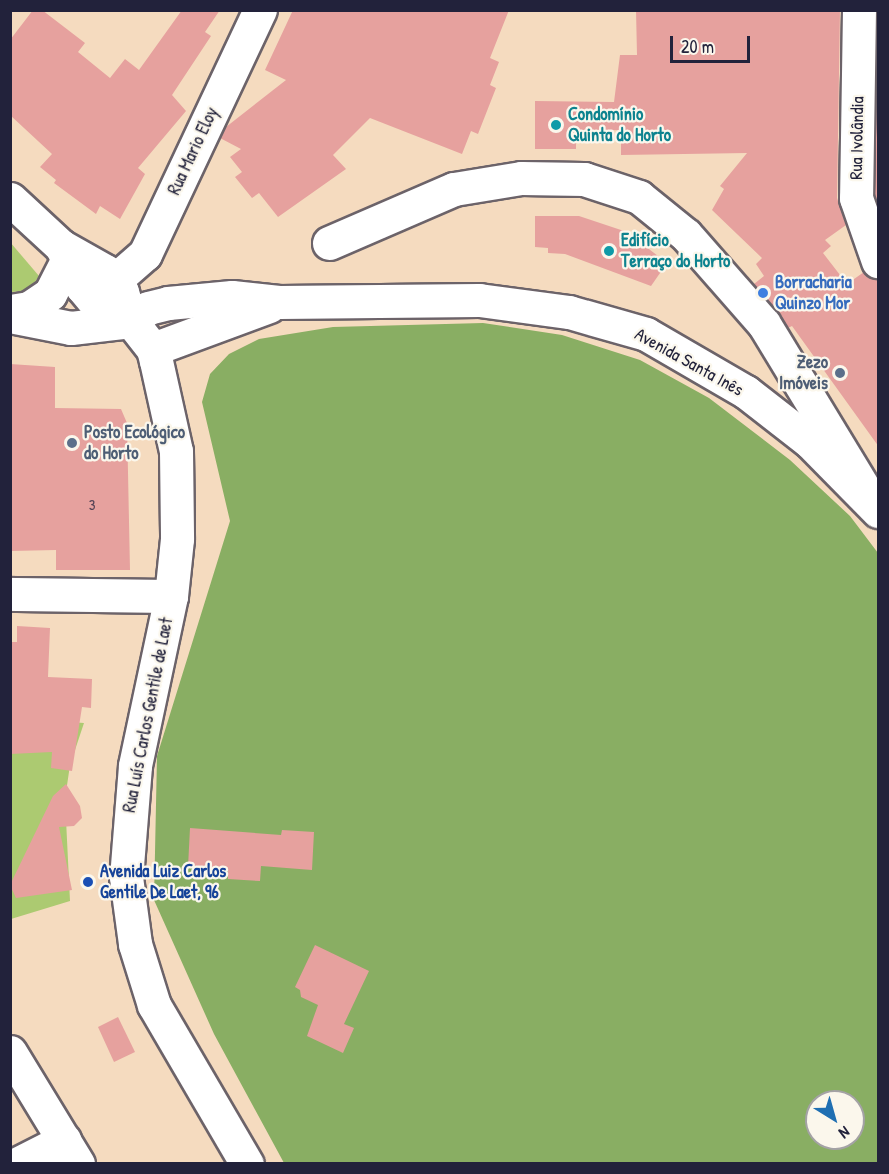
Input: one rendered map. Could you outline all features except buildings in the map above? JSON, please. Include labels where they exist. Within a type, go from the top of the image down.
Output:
[{"type":"main road","name":"Rua Mario Eloy","points":[[114,281],[145,254],[260,10]]},
{"type":"main road","name":"Rua Ivolândia","points":[[859,10],[856,198],[879,261]]},
{"type":"main road","points":[[329,243],[454,189],[521,178],[584,179],[639,197],[687,235],[764,324],[875,506]]},
{"type":"main road","points":[[10,199],[65,253],[82,287],[99,307],[131,321]]},
{"type":"main road","points":[[65,253],[105,272],[114,281],[122,292],[131,321]]},
{"type":"main road","points":[[10,311],[29,308],[50,294],[65,253]]},
{"type":"main road","name":"Avenida Santa Inês","points":[[131,321],[148,308],[168,303],[232,297],[279,302],[479,300],[569,312],[645,334],[746,392],[810,442],[875,506]]},
{"type":"main road","name":"Avenida Santa Inês","points":[[153,349],[279,302]]},
{"type":"main road","points":[[10,316],[77,328],[131,321]]},
{"type":"main road","name":"Rua Luís Carlos Gentile de Laet","points":[[131,321],[153,349],[176,451],[179,499],[171,596],[128,817],[126,877],[134,934],[154,1005],[247,1164]]},
{"type":"main road","points":[[10,594],[171,596]]},
{"type":"main road","points":[[10,1052],[71,1152],[17,1164]]},
{"type":"green space","points":[[10,242],[39,276],[29,291],[11,292]]},
{"type":"green space","points":[[483,323],[562,335],[640,360],[709,398],[790,460],[850,516],[878,553],[878,1163],[284,1163],[214,1034],[154,900],[157,756],[230,521],[202,402],[210,374],[229,354],[259,339],[333,327]]},
{"type":"green space","points":[[11,718],[84,723],[70,765],[65,799],[70,901],[11,919]]},
{"type":"place","name":"Condomínio Quinta do Horto","points":[[556,125]]},
{"type":"place","name":"Edifício Terraço do Horto","points":[[609,251]]},
{"type":"place","name":"Borracharia Quinzo Mor","points":[[763,293]]},
{"type":"place","name":"Zezo Imóveis","points":[[840,373]]},
{"type":"place","name":"Posto Ecológico do Horto","points":[[72,443]]},
{"type":"place","name":"Avenida Luiz Carlos Gentile De Laet, 96","points":[[88,882]]}]
